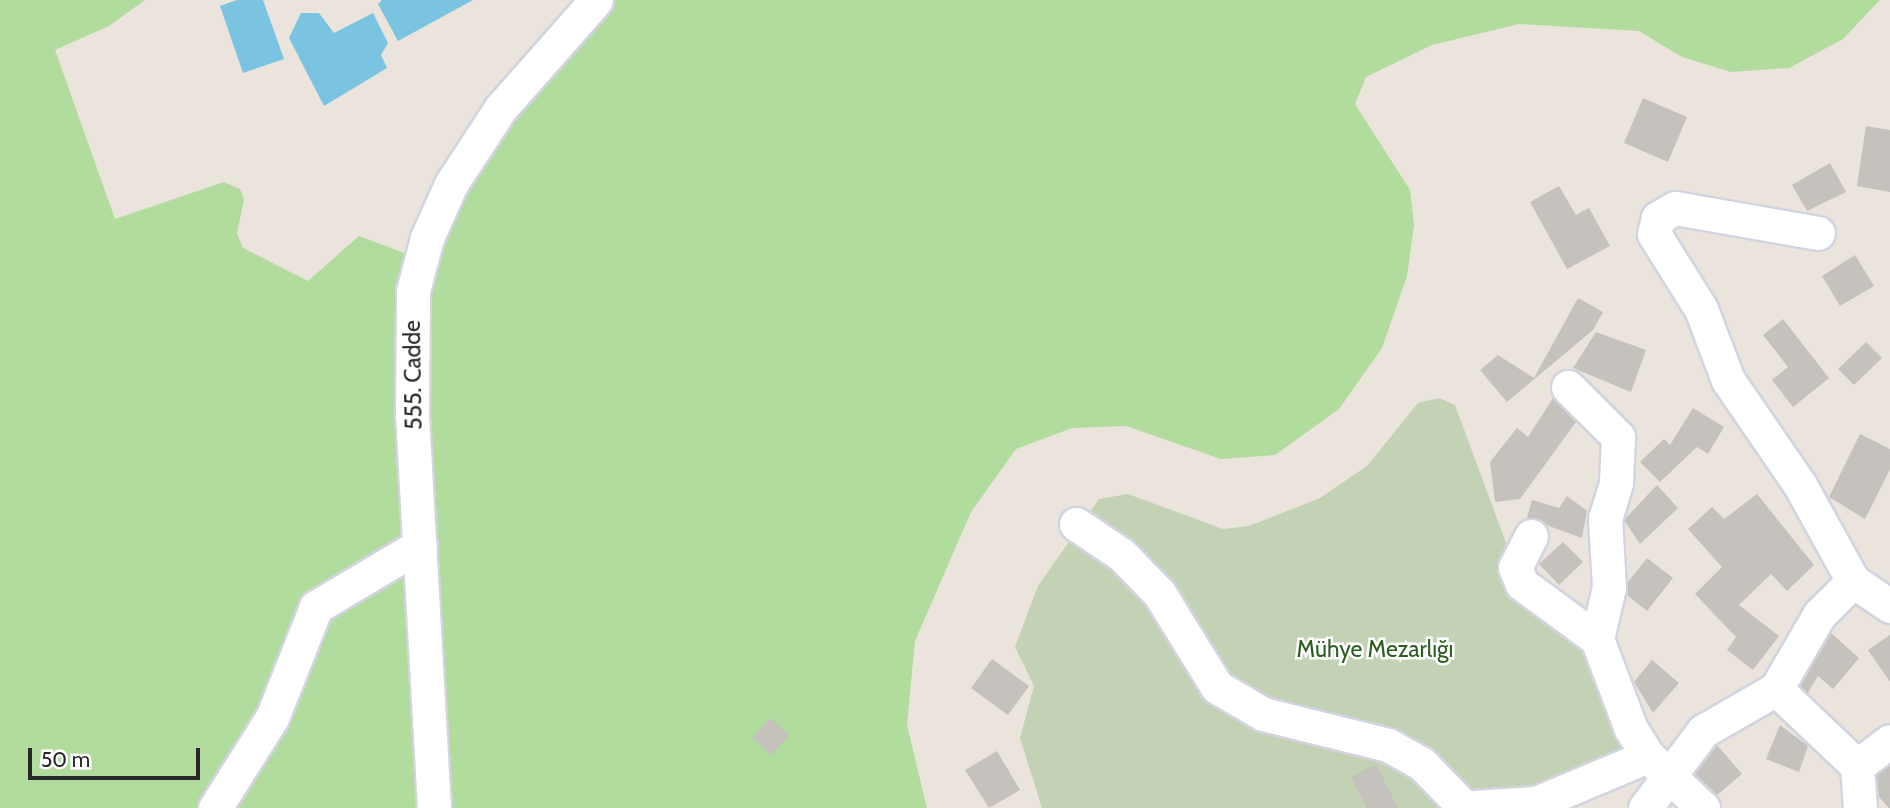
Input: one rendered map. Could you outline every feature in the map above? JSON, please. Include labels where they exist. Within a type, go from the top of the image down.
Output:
[{"type":"street","name":"555. Cadde","points":[[434,808],[410,349],[413,291],[427,238],[451,184],[500,109],[596,0]]},
{"type":"street","points":[[1818,233],[1675,208],[1658,218],[1654,234],[1701,309],[1728,380],[1800,485],[1853,581],[1890,606]]},
{"type":"street","points":[[1567,387],[1618,437],[1616,483],[1605,518],[1609,587],[1597,639],[1616,699],[1658,762],[1703,808]]},
{"type":"street","points":[[1076,524],[1122,555],[1159,593],[1217,687],[1263,714],[1388,745],[1422,764],[1462,808],[1536,803],[1658,762],[1703,731],[1776,689],[1819,615],[1853,581]]},
{"type":"street","points":[[1531,536],[1515,567],[1522,584],[1597,639]]},
{"type":"street","points":[[215,808],[272,718],[316,607],[420,545]]},
{"type":"street","points":[[1776,689],[1857,766],[1860,808]]},
{"type":"street","points":[[1857,766],[1890,741]]},
{"type":"street","points":[[1645,808],[1658,762]]},
{"type":"green space","points":[[0,0],[145,0],[109,26],[55,50],[115,219],[224,182],[240,189],[244,200],[237,233],[243,248],[308,281],[359,236],[421,259],[427,238],[596,0],[1880,0],[1843,39],[1789,68],[1731,72],[1682,57],[1639,31],[1519,24],[1432,45],[1366,77],[1355,104],[1410,190],[1414,225],[1407,276],[1382,348],[1339,409],[1275,455],[1221,459],[1126,426],[1072,428],[1016,449],[971,512],[915,641],[907,725],[927,808],[0,808]]},
{"type":"green space","name":"Mühye Mezarlığı","points":[[1439,398],[1455,405],[1515,567],[1573,620],[1648,756],[1459,808],[1042,808],[1020,738],[1034,686],[1015,647],[1038,586],[1099,499],[1128,494],[1223,529],[1249,526],[1320,498],[1367,466],[1418,403]]},
{"type":"water","points":[[237,0],[263,0],[284,59],[243,73],[220,6]]},
{"type":"water","points":[[382,0],[473,0],[398,41],[378,4]]},
{"type":"water","points":[[301,13],[319,13],[334,33],[373,13],[388,43],[381,55],[387,68],[324,106],[289,38]]},
{"type":"building","points":[[1643,98],[1687,117],[1668,162],[1624,143]]},
{"type":"building","points":[[1866,126],[1890,130],[1890,192],[1857,186]]},
{"type":"building","points":[[1830,163],[1846,192],[1807,211],[1792,185]]},
{"type":"building","points":[[1559,186],[1576,215],[1589,208],[1610,246],[1567,269],[1530,202]]},
{"type":"building","points":[[1855,255],[1874,286],[1840,306],[1822,276]]},
{"type":"building","points":[[1578,298],[1603,312],[1593,330],[1507,402],[1480,370],[1498,355],[1534,378]]},
{"type":"building","points":[[1783,319],[1829,378],[1793,407],[1772,380],[1788,367],[1763,335]]},
{"type":"building","points":[[1596,332],[1646,350],[1631,392],[1573,368]]},
{"type":"building","points":[[1866,342],[1882,358],[1854,385],[1838,369]]},
{"type":"building","points":[[1553,398],[1576,422],[1520,499],[1495,502],[1490,462],[1517,428],[1528,437]]},
{"type":"building","points":[[1693,408],[1724,427],[1708,454],[1697,447],[1660,482],[1640,462],[1664,439],[1670,445]]},
{"type":"building","points":[[1860,434],[1890,449],[1890,469],[1865,519],[1829,497]]},
{"type":"building","points":[[1657,485],[1678,508],[1640,544],[1624,520]]},
{"type":"building","points":[[1757,494],[1814,565],[1787,591],[1771,574],[1739,605],[1779,636],[1753,670],[1727,650],[1736,637],[1695,594],[1722,567],[1688,529],[1712,507],[1724,519]]},
{"type":"building","points":[[1567,496],[1587,511],[1582,538],[1527,518],[1532,500],[1559,508]]},
{"type":"building","points":[[1563,542],[1583,562],[1559,585],[1539,564]]},
{"type":"building","points":[[1647,558],[1673,578],[1647,611],[1627,595],[1628,582]]},
{"type":"building","points":[[1831,633],[1859,658],[1833,689],[1818,676],[1808,693],[1800,686]]},
{"type":"building","points":[[1890,635],[1890,682],[1868,650]]},
{"type":"building","points":[[992,659],[1029,686],[1008,715],[971,688]]},
{"type":"building","points":[[1652,660],[1679,683],[1653,713],[1634,682]]},
{"type":"building","points":[[770,718],[789,735],[771,755],[752,738]]},
{"type":"building","points":[[1780,725],[1808,746],[1799,772],[1766,759]]},
{"type":"building","points":[[1717,745],[1742,774],[1717,795],[1695,774]]},
{"type":"building","points":[[997,751],[1020,790],[989,808],[965,770]]},
{"type":"building","points":[[1376,764],[1398,808],[1367,808],[1351,777]]},
{"type":"building","points":[[1890,765],[1889,808],[1879,797],[1877,775]]}]
